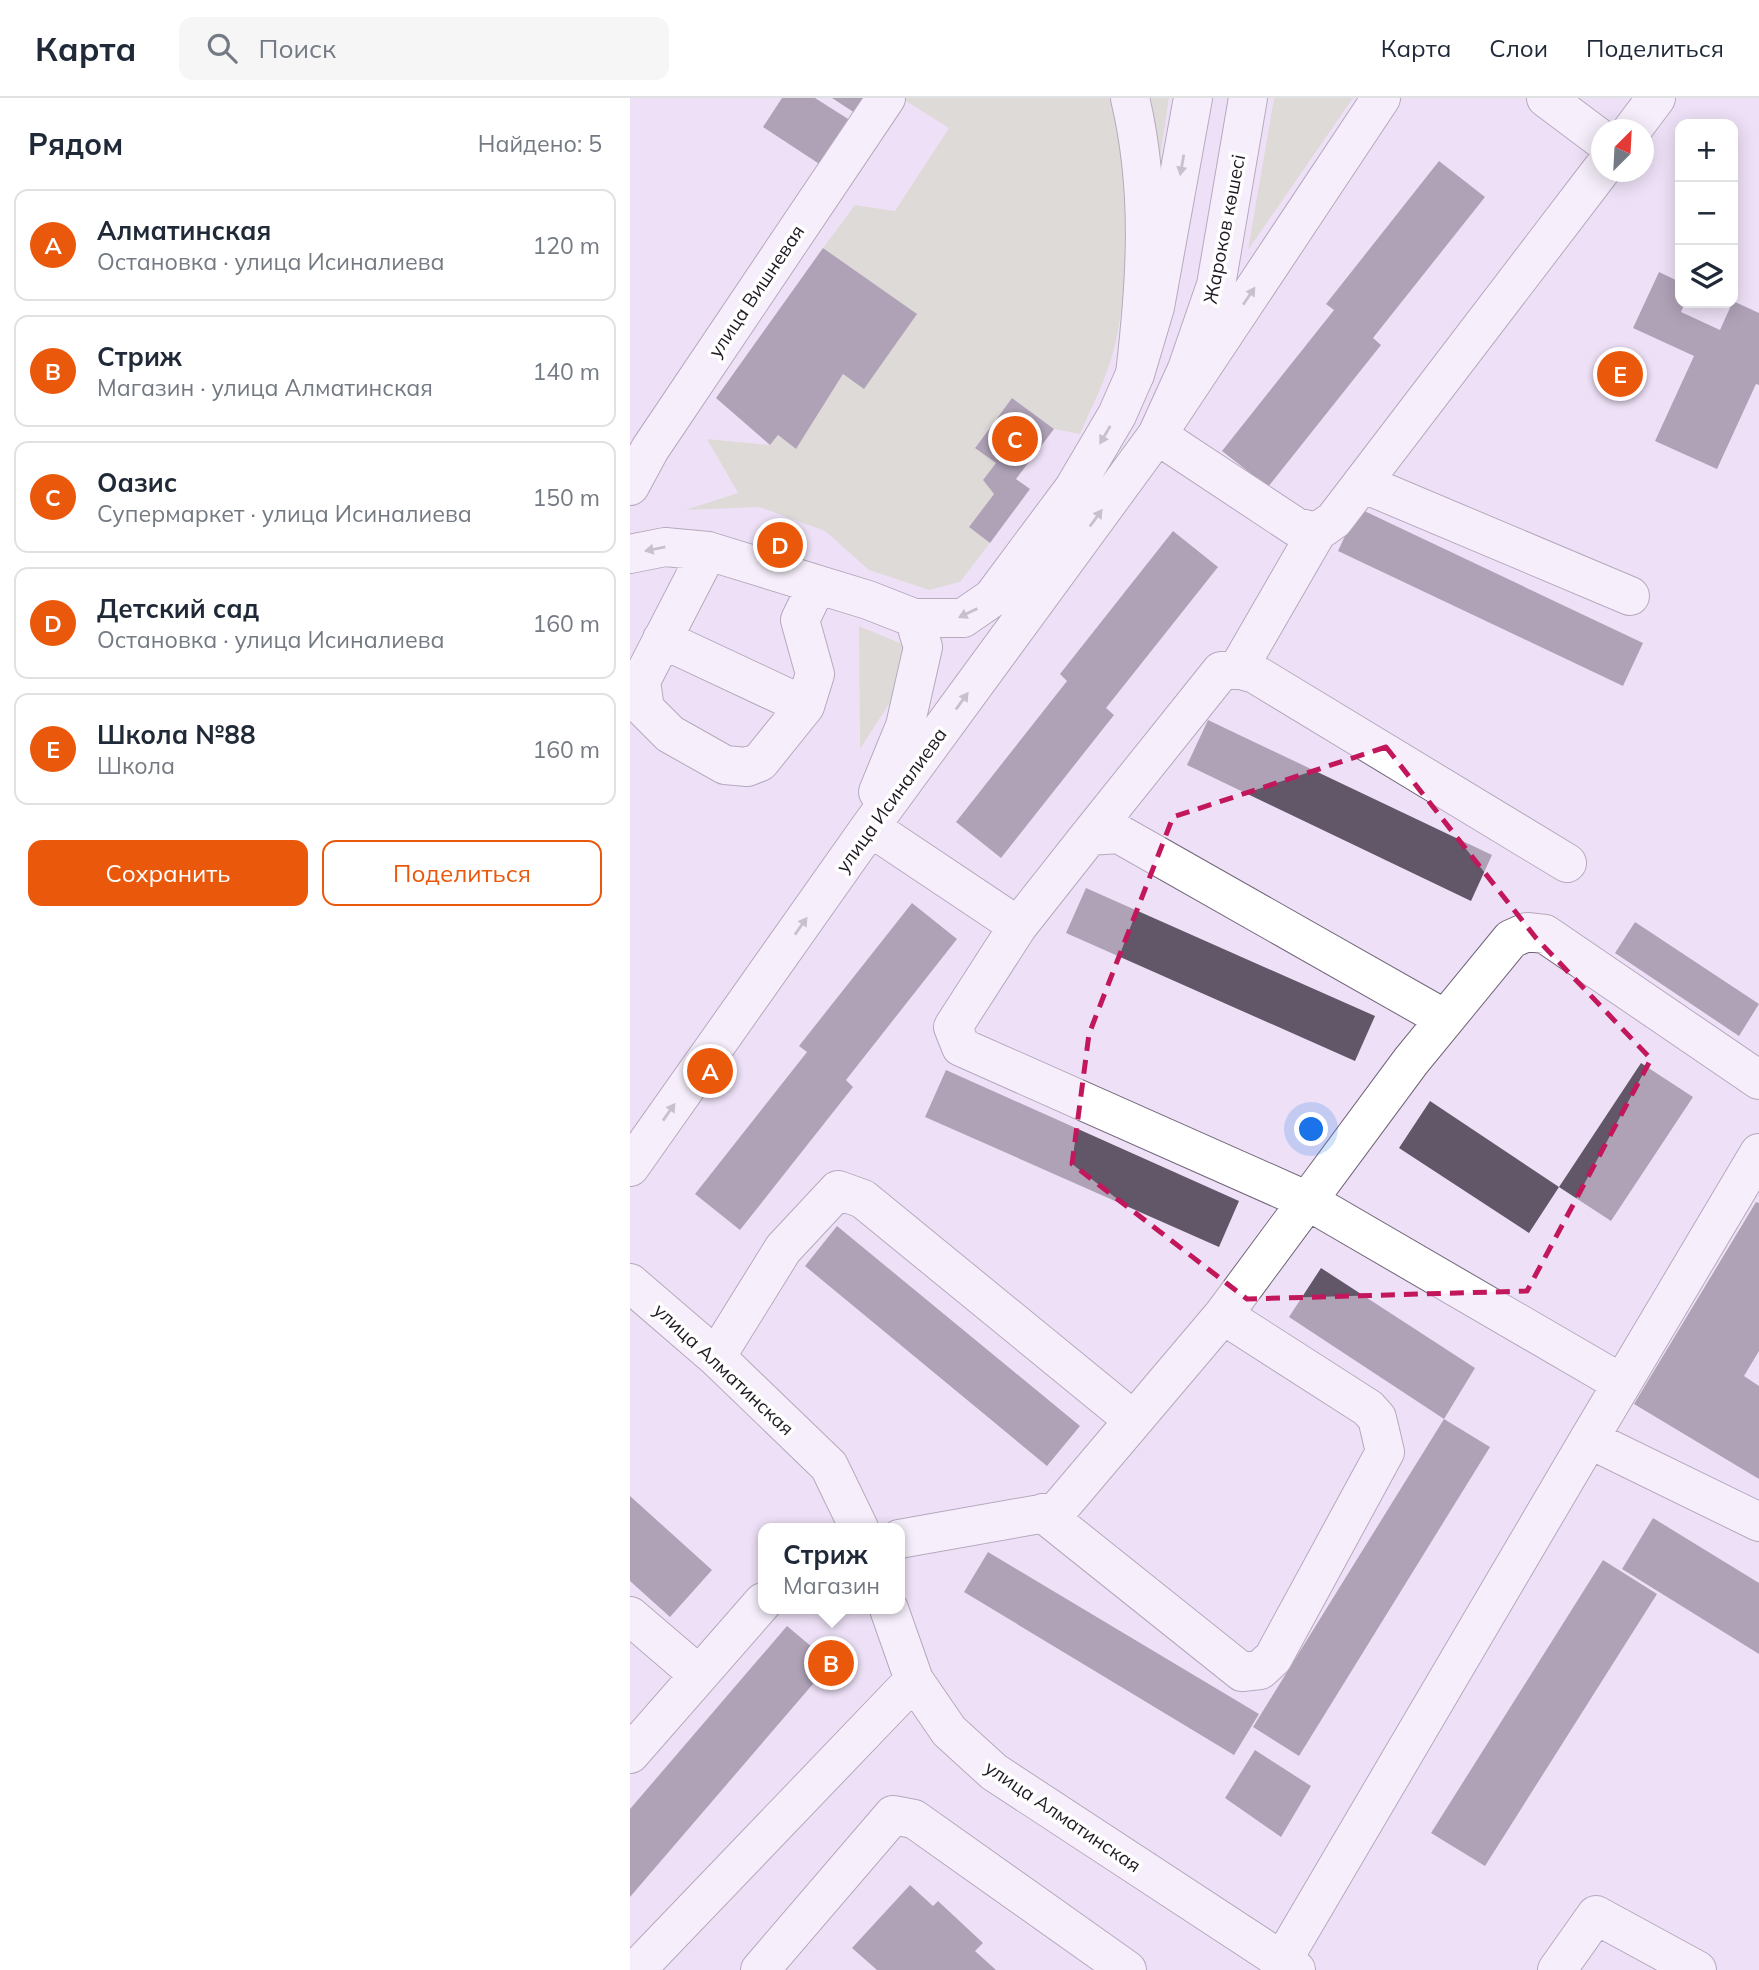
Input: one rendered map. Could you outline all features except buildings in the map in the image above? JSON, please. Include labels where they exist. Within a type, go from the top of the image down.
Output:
[{"type":"street","name":"улица Вишневая","points":[[630,486],[650,449],[886,98]]},
{"type":"street","points":[[1129,98],[1146,205],[1144,291],[1135,374]]},
{"type":"street","points":[[630,554],[665,547],[708,551],[914,618],[963,618],[992,598],[1074,488],[1117,415],[1135,374],[1155,307],[1194,98]]},
{"type":"street","name":"Жароков көшесі","points":[[1157,435],[1187,369],[1216,285],[1248,98]]},
{"type":"street","points":[[1317,532],[1296,527],[1157,435],[1381,98]]},
{"type":"street","points":[[1546,98],[1591,132]]},
{"type":"street","points":[[1640,119],[1656,98]]},
{"type":"street","points":[[1238,669],[1317,532],[1334,520],[1591,182]]},
{"type":"street","name":"улица Исиналиева","points":[[630,1167],[863,838],[1157,435]]},
{"type":"street","points":[[1362,483],[1630,596]]},
{"type":"street","points":[[708,551],[641,681],[645,709],[670,734],[725,765],[747,767],[760,762],[805,706],[815,674],[800,620],[817,585]]},
{"type":"street","points":[[914,618],[923,647],[905,726],[863,838],[1018,926]]},
{"type":"street","points":[[662,639],[805,706]]},
{"type":"street","points":[[1567,863],[1255,674],[1238,669],[1221,671],[1018,926],[953,1027],[961,1047],[1308,1201],[1620,1383]]},
{"type":"street","points":[[1089,836],[1119,834],[1446,1019]]},
{"type":"street","points":[[905,1538],[1057,1511],[1132,1419],[1223,1315],[1446,1019],[1511,939],[1527,932],[1545,934],[1759,1080]]},
{"type":"street","points":[[1289,1965],[1620,1383],[1759,1153]]},
{"type":"street","points":[[716,1357],[783,1249],[838,1190],[863,1199],[1132,1419]]},
{"type":"street","name":"улица Алматинская","points":[[630,1283],[716,1357],[829,1466],[845,1521]]},
{"type":"street","points":[[1043,1513],[1242,1672],[1260,1670],[1273,1658],[1385,1452],[1377,1418],[1368,1408],[1223,1315]]},
{"type":"street","points":[[1589,1439],[1759,1521]]},
{"type":"street","points":[[630,1754],[758,1608]]},
{"type":"street","name":"улица Алматинская","points":[[891,1614],[914,1680],[949,1731],[994,1772],[1289,1965]]},
{"type":"street","points":[[630,1616],[699,1675]]},
{"type":"street","points":[[636,1970],[914,1680]]},
{"type":"street","points":[[760,1970],[893,1815],[914,1819],[1127,1970]]},
{"type":"street","points":[[1557,1970],[1596,1915],[1697,1970]]},
{"type":"highlighted area","points":[[1386,747],[1536,938],[1651,1059],[1527,1291],[1247,1299],[1072,1164],[1089,1034],[1173,817]]},
{"type":"green space","points":[[901,98],[1114,98],[1126,189],[1126,258],[1120,321],[1107,371],[1080,434],[1054,429],[1012,398],[975,447],[996,463],[983,480],[994,494],[969,527],[990,543],[960,582],[929,590],[869,570],[825,531],[759,507],[685,510],[738,493],[707,439],[770,445],[778,435],[796,449],[843,374],[864,388],[916,314],[823,248],[855,205],[895,211],[949,128]]},
{"type":"green space","points":[[1151,98],[1169,98],[1160,159]]},
{"type":"green space","points":[[1274,98],[1353,98],[1248,250]]},
{"type":"green space","points":[[859,626],[902,644],[911,670],[860,749]]},
{"type":"place","name":"Школа №88","points":[[1620,374]]},
{"type":"place","name":"Оазис","points":[[1015,439]]},
{"type":"place","name":"Детский сад","points":[[780,545]]},
{"type":"place","name":"Алматинская","points":[[710,1071]]},
{"type":"place","name":"Стриж","points":[[831,1663]]}]
